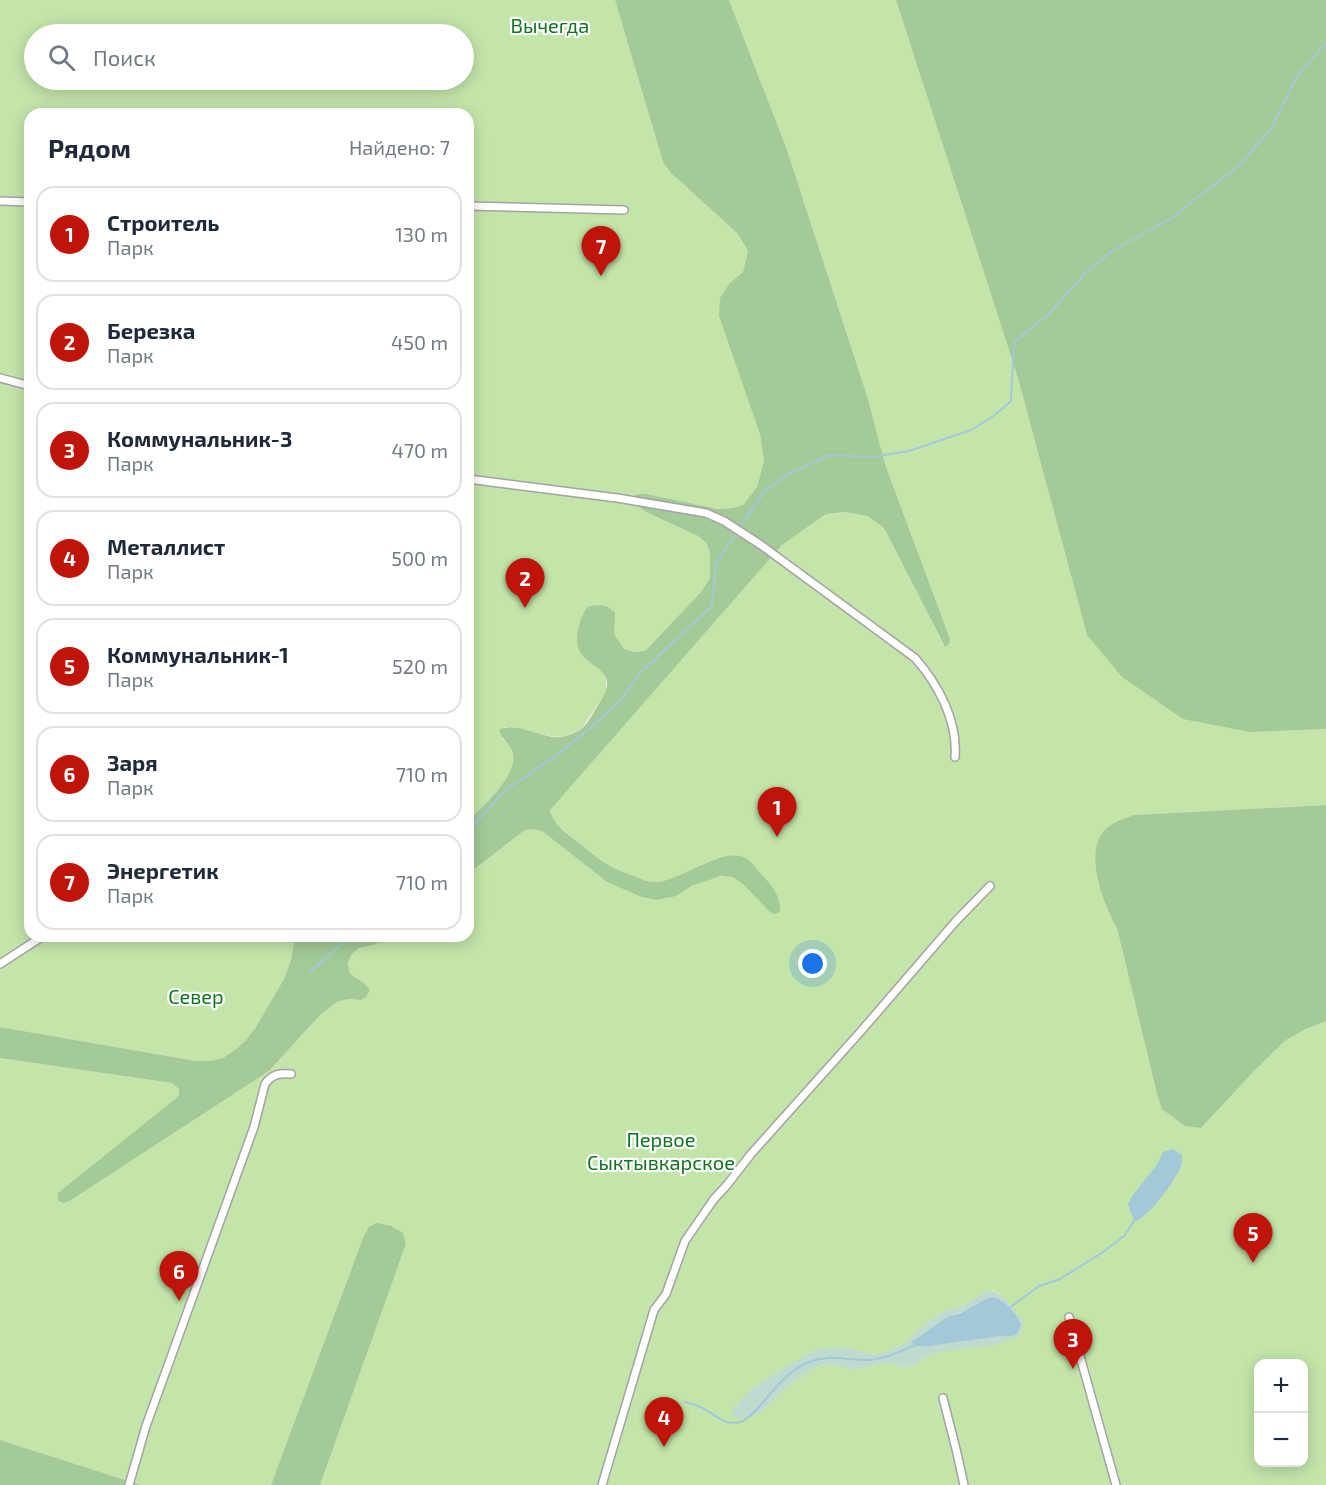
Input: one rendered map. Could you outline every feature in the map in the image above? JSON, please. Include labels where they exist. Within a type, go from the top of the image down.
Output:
[{"type":"street","points":[[0,201],[24,202]]},
{"type":"street","points":[[474,206],[624,210]]},
{"type":"street","points":[[0,378],[24,384]]},
{"type":"street","points":[[474,480],[618,498],[706,513],[724,521],[761,545],[915,658],[927,671],[953,725],[955,757]]},
{"type":"street","points":[[602,1485],[654,1310],[666,1294],[685,1241],[714,1199],[751,1154],[990,885]]},
{"type":"street","points":[[0,964],[35,942]]},
{"type":"street","points":[[129,1485],[166,1371],[254,1127],[266,1084],[269,1078],[276,1074],[291,1074]]},
{"type":"street","points":[[1069,1317],[1116,1485]]},
{"type":"street","points":[[943,1398],[964,1485]]},
{"type":"green space","points":[[0,0],[615,0],[663,162],[671,173],[738,234],[748,251],[743,272],[730,283],[764,461],[757,487],[743,505],[732,508],[646,512],[698,536],[707,544],[710,553],[710,578],[701,592],[645,651],[634,652],[624,649],[614,634],[591,663],[603,671],[606,692],[581,729],[562,737],[504,727],[502,738],[512,748],[514,757],[512,767],[500,788],[474,815],[474,108],[24,108],[24,942],[294,942],[291,960],[284,979],[246,1040],[223,1058],[196,1061],[0,1027]]},
{"type":"green space","points":[[615,0],[729,0],[787,150],[868,399],[885,464],[950,639],[949,644],[945,647],[884,528],[868,516],[844,512],[826,514],[782,545],[550,810],[559,826],[595,856],[613,867],[647,881],[666,880],[727,856],[747,859],[776,892],[780,912],[775,914],[771,913],[733,877],[720,876],[692,886],[676,896],[656,900],[642,897],[607,882],[542,831],[532,829],[525,830],[474,869],[474,815],[499,789],[514,759],[512,750],[499,730],[513,727],[547,736],[569,735],[586,724],[606,690],[605,677],[585,658],[578,647],[578,629],[587,607],[602,605],[612,609],[615,612],[614,634],[624,649],[634,652],[645,651],[701,592],[710,578],[710,553],[707,544],[698,536],[646,512],[635,503],[635,496],[646,494],[717,509],[732,508],[743,505],[757,487],[764,461],[760,434],[719,316],[720,298],[730,283],[743,272],[748,251],[738,234],[671,173],[663,162]]},
{"type":"green space","name":"Первое Сыктывкарское","points":[[729,0],[896,0],[1018,378],[1087,635],[1250,732],[1326,729],[1326,805],[1134,815],[1105,830],[1109,913],[1117,928],[1157,1094],[1163,1109],[1252,1073],[1286,1040],[1326,1021],[1326,1485],[320,1485],[406,1244],[363,1238],[271,1485],[141,1485],[0,1440],[0,1058],[172,1083],[179,1089],[179,1095],[71,1200],[269,1071],[320,1015],[337,1002],[348,999],[361,1000],[364,983],[350,974],[348,964],[351,955],[359,948],[379,942],[474,942],[474,869],[525,830],[542,831],[607,882],[676,896],[711,878],[733,877],[744,884],[717,858],[668,881],[644,880],[611,868],[556,824],[550,809],[782,545],[826,514],[844,512],[868,516],[884,528],[944,646],[950,639],[885,464],[868,399],[787,150]],"holes":[[[991,1290],[1006,1300],[957,1349],[933,1353],[913,1366],[903,1368],[895,1364],[880,1364],[854,1370],[833,1365],[819,1366],[791,1383],[761,1412],[733,1410],[752,1389],[780,1370],[862,1353],[876,1355],[887,1352],[903,1344],[944,1311],[955,1309]]]},
{"type":"green space","points":[[896,0],[1326,0],[1326,729],[1250,732],[1183,719],[1122,677],[1087,635],[1018,378]]},
{"type":"green space","points":[[1326,805],[1326,1021],[1286,1040],[1201,1128],[1185,1126],[1162,1109],[1157,1094],[1117,928],[1098,879],[1096,852],[1099,840],[1111,825],[1134,815]]},
{"type":"green space","points":[[294,942],[379,942],[359,948],[351,955],[348,964],[350,974],[370,990],[366,997],[361,1000],[348,999],[337,1002],[320,1015],[269,1071],[71,1200],[64,1203],[58,1201],[58,1193],[175,1099],[179,1095],[179,1089],[172,1083],[0,1058],[0,1027],[196,1061],[210,1061],[223,1058],[246,1040],[284,979],[291,960]]},
{"type":"green space","points":[[377,1223],[391,1226],[403,1233],[406,1244],[320,1485],[271,1485],[363,1238],[369,1227]]},
{"type":"green space","points":[[987,1290],[993,1291],[1008,1302],[1024,1322],[1021,1334],[996,1345],[933,1353],[913,1366],[903,1368],[895,1364],[880,1364],[854,1370],[833,1365],[819,1366],[791,1383],[761,1412],[749,1418],[737,1418],[731,1414],[732,1410],[752,1389],[816,1350],[847,1348],[875,1355],[887,1352],[903,1344],[944,1311],[968,1303]],"holes":[[[1001,1300],[1019,1320],[1021,1326],[1010,1336],[920,1346],[949,1316]]]},
{"type":"green space","points":[[0,1440],[141,1485],[0,1485]]},
{"type":"water","points":[[1173,1149],[1182,1155],[1180,1169],[1153,1207],[1135,1221],[1128,1204],[1156,1166],[1163,1152]]},
{"type":"water","points":[[994,1297],[1010,1308],[1017,1317],[1021,1325],[1017,1334],[914,1346],[912,1342],[949,1316],[961,1313]]},
{"type":"waterway","points":[[740,526],[766,490],[787,475],[829,455],[872,457],[909,451],[971,430],[995,415],[1011,401],[1014,342],[1050,313],[1085,273],[1114,250],[1170,219],[1242,163],[1272,127],[1297,76],[1326,43]]},
{"type":"waterway","points":[[474,825],[506,790],[557,755],[621,700],[640,673],[712,606],[716,564],[735,534]]},
{"type":"waterway","points":[[310,972],[343,942]]},
{"type":"waterway","points":[[1008,1309],[1039,1286],[1060,1279],[1103,1252],[1124,1236],[1136,1218]]},
{"type":"waterway","points":[[685,1402],[700,1407],[729,1423],[740,1422],[752,1414],[794,1370],[809,1362],[830,1358],[877,1359],[916,1345]]},
{"type":"place","name":"Энергетик","points":[[601,276]]},
{"type":"place","name":"Березка","points":[[525,608]]},
{"type":"place","name":"Строитель","points":[[777,837]]},
{"type":"place","name":"Коммунальник-1","points":[[1253,1263]]},
{"type":"place","name":"Заря","points":[[179,1301]]},
{"type":"place","name":"Коммунальник-3","points":[[1073,1369]]},
{"type":"place","name":"Металлист","points":[[664,1447]]},
{"type":"park label","name":"Вычегда","points":[[550,26]]},
{"type":"park label","name":"Север","points":[[196,997]]}]
